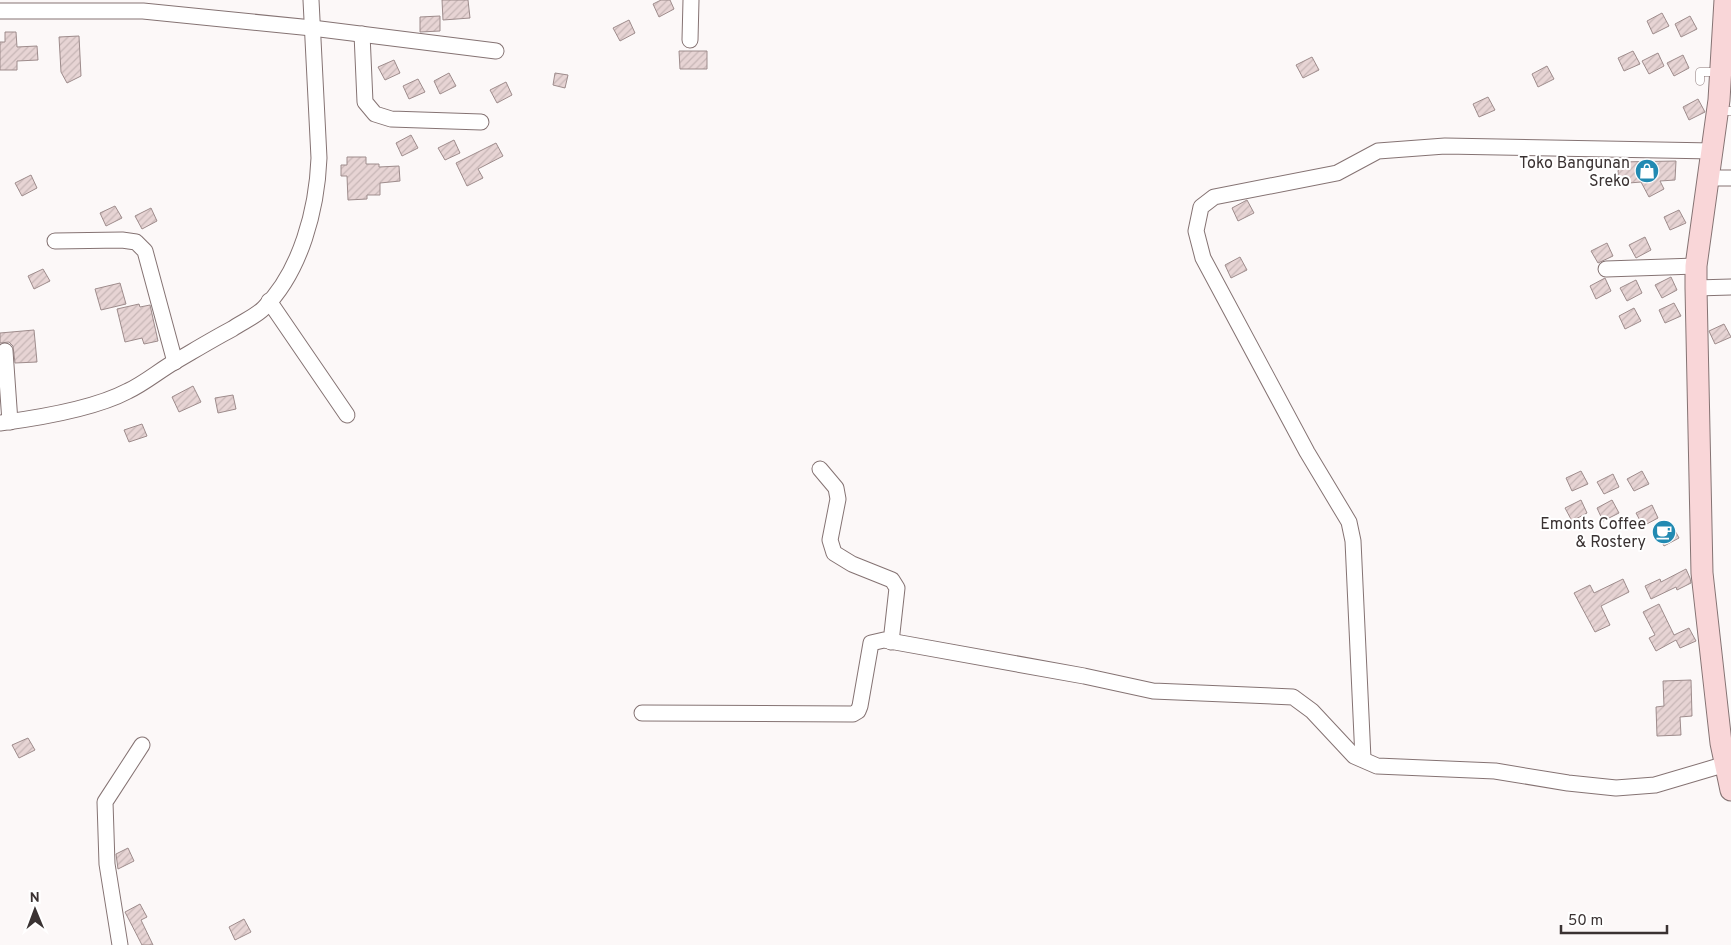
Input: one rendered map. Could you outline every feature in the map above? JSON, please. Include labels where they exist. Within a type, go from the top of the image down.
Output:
[{"type":"street","points":[[4,351],[5,423],[92,405],[114,398],[250,318],[263,308],[293,266],[306,234],[318,182],[319,158],[311,0]]},
{"type":"street","points":[[690,40],[691,0]]},
{"type":"street","points":[[1725,0],[1727,43],[1721,72],[1725,111],[1713,150],[1696,266],[1696,288],[1702,573],[1731,790]]},
{"type":"street","points":[[0,11],[144,11],[312,28],[496,50]]},
{"type":"street","points":[[362,34],[365,102],[375,114],[391,119],[481,122]]},
{"type":"street","points":[[1363,759],[1353,541],[1348,522],[1307,452],[1203,258],[1196,231],[1201,207],[1214,197],[1337,172],[1378,151],[1446,146],[1713,150]]},
{"type":"street","points":[[1710,178],[1731,178]]},
{"type":"street","points":[[55,241],[122,240],[136,242],[145,251],[174,362]]},
{"type":"street","points":[[1606,269],[1696,266]]},
{"type":"street","points":[[1696,288],[1731,286]]},
{"type":"street","points":[[269,301],[347,415]]},
{"type":"street","points":[[820,468],[836,488],[838,499],[830,540],[834,553],[852,564],[892,580],[897,588],[891,642]]},
{"type":"street","points":[[642,714],[853,714],[858,711],[860,706],[871,643],[877,641],[1084,676],[1154,691],[1293,696],[1312,711],[1354,756],[1377,766],[1496,771],[1568,783],[1616,788],[1655,785],[1726,750]]},
{"type":"street","points":[[120,945],[107,864],[105,802],[142,745]]},
{"type":"lane","points":[[1700,81],[1700,72],[1721,72]]},
{"type":"building","points":[[442,0],[468,0],[470,18],[443,20]]},
{"type":"building","points":[[661,0],[670,0],[674,9],[659,17],[653,4]]},
{"type":"building","points":[[1662,13],[1669,26],[1653,34],[1647,21]]},
{"type":"building","points":[[440,16],[440,31],[420,32],[420,17]]},
{"type":"building","points":[[1690,16],[1697,29],[1681,37],[1675,24]]},
{"type":"building","points":[[629,20],[635,33],[620,41],[613,28]]},
{"type":"building","points":[[5,32],[16,32],[17,47],[37,46],[38,60],[17,61],[17,70],[0,70],[0,42],[5,42]]},
{"type":"building","points":[[79,36],[81,76],[67,83],[61,72],[59,37]]},
{"type":"building","points":[[679,51],[707,51],[707,69],[680,69]]},
{"type":"building","points":[[1633,51],[1640,64],[1624,71],[1618,58]]},
{"type":"building","points":[[1658,53],[1664,66],[1649,74],[1642,61]]},
{"type":"building","points":[[1683,55],[1689,68],[1674,76],[1667,63]]},
{"type":"building","points":[[1312,57],[1319,70],[1303,78],[1296,65]]},
{"type":"building","points":[[394,60],[400,73],[385,80],[378,67]]},
{"type":"building","points":[[1547,66],[1554,79],[1538,87],[1532,74]]},
{"type":"building","points":[[449,73],[456,86],[440,94],[434,81]]},
{"type":"building","points":[[555,73],[568,75],[565,88],[553,85]]},
{"type":"building","points":[[418,79],[425,92],[409,99],[403,86]]},
{"type":"building","points":[[506,82],[512,95],[497,103],[490,90]]},
{"type":"building","points":[[1488,97],[1495,110],[1479,117],[1473,104]]},
{"type":"building","points":[[1698,99],[1705,112],[1689,120],[1683,107]]},
{"type":"building","points":[[411,135],[418,148],[402,156],[396,143]]},
{"type":"building","points":[[454,140],[460,153],[445,160],[438,148]]},
{"type":"building","points":[[496,143],[503,156],[478,169],[483,178],[467,186],[456,163]]},
{"type":"building","points":[[347,157],[366,157],[366,164],[379,164],[379,167],[399,166],[400,181],[380,183],[380,195],[367,195],[367,199],[348,200],[347,176],[341,176],[341,165],[347,165]]},
{"type":"building","name":"Toko Bangunan Sreko","points":[[1676,161],[1675,180],[1660,181],[1664,189],[1649,197],[1641,182],[1617,184],[1619,162]]},
{"type":"building","points":[[31,175],[37,188],[22,196],[15,183]]},
{"type":"building","points":[[1247,200],[1254,213],[1238,221],[1232,208]]},
{"type":"building","points":[[115,206],[122,218],[106,226],[100,213]]},
{"type":"building","points":[[151,208],[157,221],[142,229],[135,216]]},
{"type":"building","points":[[1679,210],[1686,223],[1670,230],[1664,217]]},
{"type":"building","points":[[1645,237],[1651,250],[1636,258],[1629,245]]},
{"type":"building","points":[[1607,243],[1613,256],[1598,263],[1591,251]]},
{"type":"building","points":[[1240,257],[1247,270],[1231,278],[1225,265]]},
{"type":"building","points":[[43,269],[50,281],[34,289],[28,276]]},
{"type":"building","points":[[1671,277],[1677,290],[1662,298],[1655,285]]},
{"type":"building","points":[[1605,278],[1611,291],[1596,299],[1590,286]]},
{"type":"building","points":[[1636,280],[1642,293],[1627,301],[1620,288]]},
{"type":"building","points":[[120,283],[126,304],[101,310],[95,289]]},
{"type":"building","points":[[1674,303],[1681,316],[1665,323],[1659,310]]},
{"type":"building","points":[[139,304],[140,307],[150,305],[158,341],[144,344],[142,338],[125,342],[117,309]]},
{"type":"building","points":[[1634,308],[1641,321],[1625,329],[1619,316]]},
{"type":"building","points":[[1724,324],[1731,337],[1715,344],[1709,331]]},
{"type":"building","points":[[34,330],[37,362],[15,363],[13,346],[9,342],[0,343],[0,333]]},
{"type":"building","points":[[193,386],[201,402],[179,412],[172,397]]},
{"type":"building","points":[[233,395],[236,409],[218,413],[215,398]]},
{"type":"building","points":[[142,424],[147,436],[129,442],[124,430]]},
{"type":"building","points":[[1581,471],[1588,484],[1572,491],[1566,478]]},
{"type":"building","points":[[1642,471],[1649,484],[1634,491],[1627,479]]},
{"type":"building","points":[[1613,474],[1619,487],[1604,494],[1597,482]]},
{"type":"building","points":[[1581,500],[1587,513],[1572,521],[1565,508]]},
{"type":"building","points":[[1612,500],[1619,513],[1603,521],[1597,508]]},
{"type":"building","points":[[1652,505],[1658,518],[1643,526],[1636,513]]},
{"type":"building","points":[[1672,525],[1679,538],[1664,546],[1657,533]]},
{"type":"building","points":[[1686,569],[1691,583],[1677,590],[1676,587],[1651,599],[1645,586],[1660,579],[1661,582]]},
{"type":"building","points":[[1623,579],[1629,592],[1601,606],[1610,625],[1595,632],[1574,593],[1590,585],[1594,593]]},
{"type":"building","points":[[1659,604],[1674,635],[1689,628],[1696,641],[1680,648],[1676,640],[1656,651],[1649,638],[1655,635],[1643,612]]},
{"type":"building","points":[[1691,680],[1692,716],[1680,717],[1681,735],[1657,736],[1656,707],[1664,706],[1663,681]]},
{"type":"building","points":[[28,738],[35,750],[19,758],[12,745]]},
{"type":"building","points":[[128,848],[134,861],[118,869],[116,854]]},
{"type":"building","points":[[140,904],[147,917],[141,920],[153,945],[142,945],[125,912]]},
{"type":"building","points":[[244,919],[251,932],[235,940],[229,927]]},
{"type":"place","name":"Toko Bangunan Sreko","points":[[1647,171]]},
{"type":"place","name":"Emonts Coffee & Rostery","points":[[1664,532]]}]
